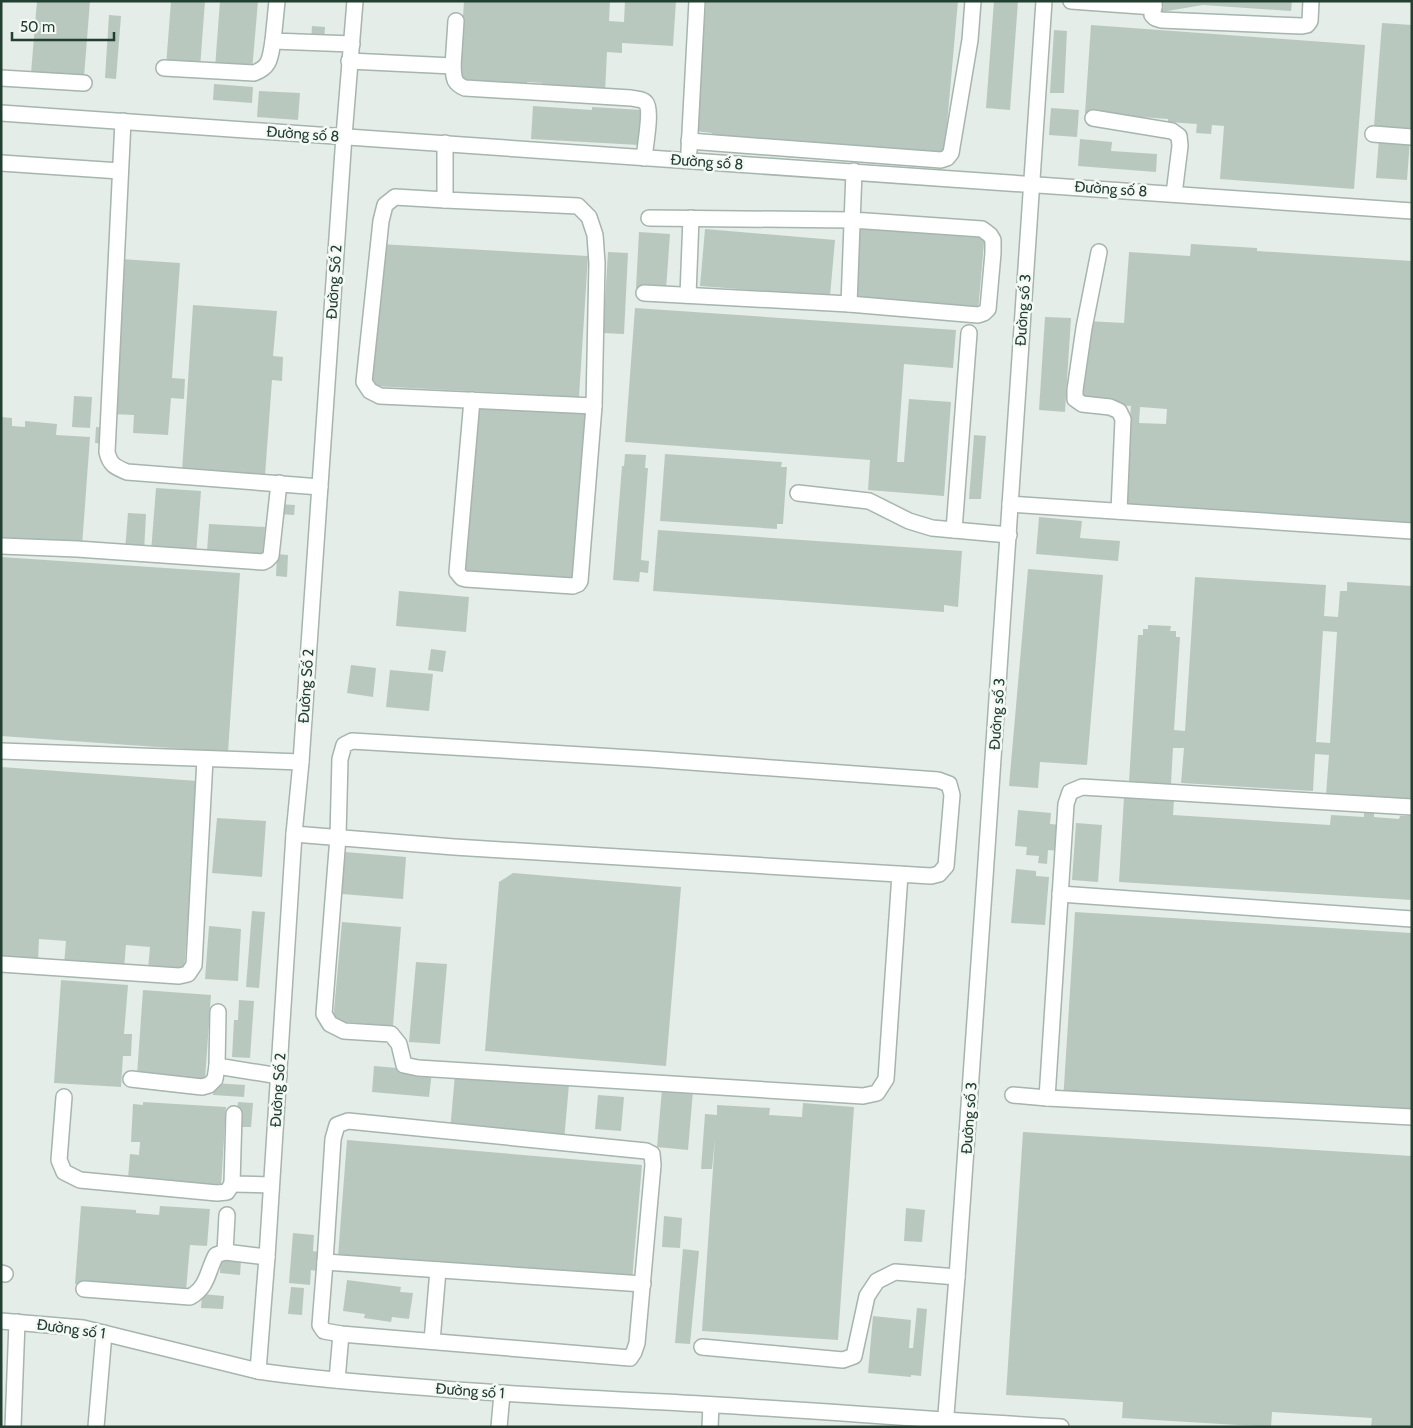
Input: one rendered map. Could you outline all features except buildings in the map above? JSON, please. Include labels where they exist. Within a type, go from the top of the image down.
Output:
[{"type":"street","points":[[164,68],[254,73],[262,70],[269,62],[277,1]]},
{"type":"street","name":"Đường Số 2","points":[[258,1371],[294,834],[301,762],[354,1]]},
{"type":"street","points":[[688,160],[697,1]]},
{"type":"street","points":[[689,141],[941,160],[948,158],[951,153],[970,40],[973,1]]},
{"type":"street","name":"Đường số 3","points":[[945,1424],[1009,535],[1044,1]]},
{"type":"street","points":[[1070,1],[1154,4],[1152,15],[1161,20],[1302,26],[1307,25],[1310,20],[1311,1]]},
{"type":"street","points":[[456,21],[453,66],[454,80],[458,85],[465,88],[644,100],[648,105],[644,158]]},
{"type":"street","points":[[273,41],[352,44]]},
{"type":"street","points":[[349,61],[453,66]]},
{"type":"street","points":[[1,78],[84,83]]},
{"type":"street","name":"Đường số 8","points":[[1,113],[1412,211]]},
{"type":"street","points":[[1093,118],[1172,131],[1179,136],[1180,146],[1174,194]]},
{"type":"street","points":[[123,121],[107,452],[109,462],[127,472],[320,487]]},
{"type":"street","points":[[1372,134],[1412,137]]},
{"type":"street","points":[[445,143],[445,200]]},
{"type":"street","points":[[1,164],[120,170]]},
{"type":"street","points":[[849,304],[854,171]]},
{"type":"street","points":[[472,400],[457,572],[462,578],[466,579],[573,586],[578,584],[580,581],[594,406],[597,263],[595,235],[590,217],[578,206],[394,197],[384,205],[381,222],[364,382],[370,391],[380,396],[472,400],[594,406]]},
{"type":"street","points":[[644,293],[849,304],[978,315],[988,309],[993,253],[993,240],[990,234],[982,229],[852,220],[649,218]]},
{"type":"street","points":[[688,295],[691,218]]},
{"type":"street","points":[[1100,252],[1084,328],[1075,398],[1082,404],[1110,407],[1118,411],[1123,419],[1118,511]]},
{"type":"street","points":[[954,530],[969,334]]},
{"type":"street","points":[[1,546],[77,549],[263,562],[271,556],[279,483]]},
{"type":"street","points":[[798,494],[869,501],[909,521],[932,528],[1009,535]]},
{"type":"street","points":[[1010,504],[1412,530]]},
{"type":"street","points":[[294,834],[338,837],[454,847],[900,874],[931,876],[939,874],[946,866],[952,795],[949,784],[938,780],[352,740],[344,745],[340,759],[338,837],[324,1014],[330,1024],[344,1031],[391,1034],[399,1044],[404,1065],[418,1068],[862,1096],[877,1093],[886,1079],[900,874]]},
{"type":"street","points":[[1,752],[301,762]]},
{"type":"street","points":[[1,964],[179,976],[188,974],[194,965],[205,759]]},
{"type":"street","points":[[1047,1098],[1066,804],[1070,792],[1082,787],[1412,807]]},
{"type":"street","points":[[1060,894],[1412,918]]},
{"type":"street","points":[[131,1079],[202,1087],[209,1085],[215,1079],[217,1066],[218,1012]]},
{"type":"street","points":[[217,1066],[279,1076]]},
{"type":"street","points":[[1013,1095],[1412,1117]]},
{"type":"street","points":[[64,1097],[59,1160],[64,1172],[80,1180],[217,1193],[227,1192],[232,1184],[234,1114]]},
{"type":"street","points":[[348,1122],[646,1151],[652,1154],[653,1165],[643,1284],[637,1343],[630,1358],[324,1331],[320,1325],[333,1139],[337,1125],[348,1122]]},
{"type":"street","points":[[232,1184],[271,1186]]},
{"type":"street","points":[[225,1252],[227,1215]]},
{"type":"street","points":[[84,1289],[190,1297],[197,1293],[205,1283],[211,1263],[216,1255],[225,1252],[267,1257]]},
{"type":"street","points":[[325,1262],[643,1284]]},
{"type":"street","points":[[432,1341],[438,1270]]},
{"type":"street","points":[[702,1347],[843,1360],[854,1356],[867,1296],[877,1281],[895,1272],[957,1278]]},
{"type":"street","name":"Đường số 1","points":[[1,1321],[82,1328],[258,1371],[337,1380],[502,1394],[711,1405],[945,1424],[1061,1427]]},
{"type":"street","points":[[13,1427],[17,1322]]},
{"type":"street","points":[[96,1427],[104,1333]]},
{"type":"street","points":[[337,1380],[341,1334]]},
{"type":"street","points":[[499,1427],[502,1394]]},
{"type":"street","points":[[710,1427],[711,1405]]}]
